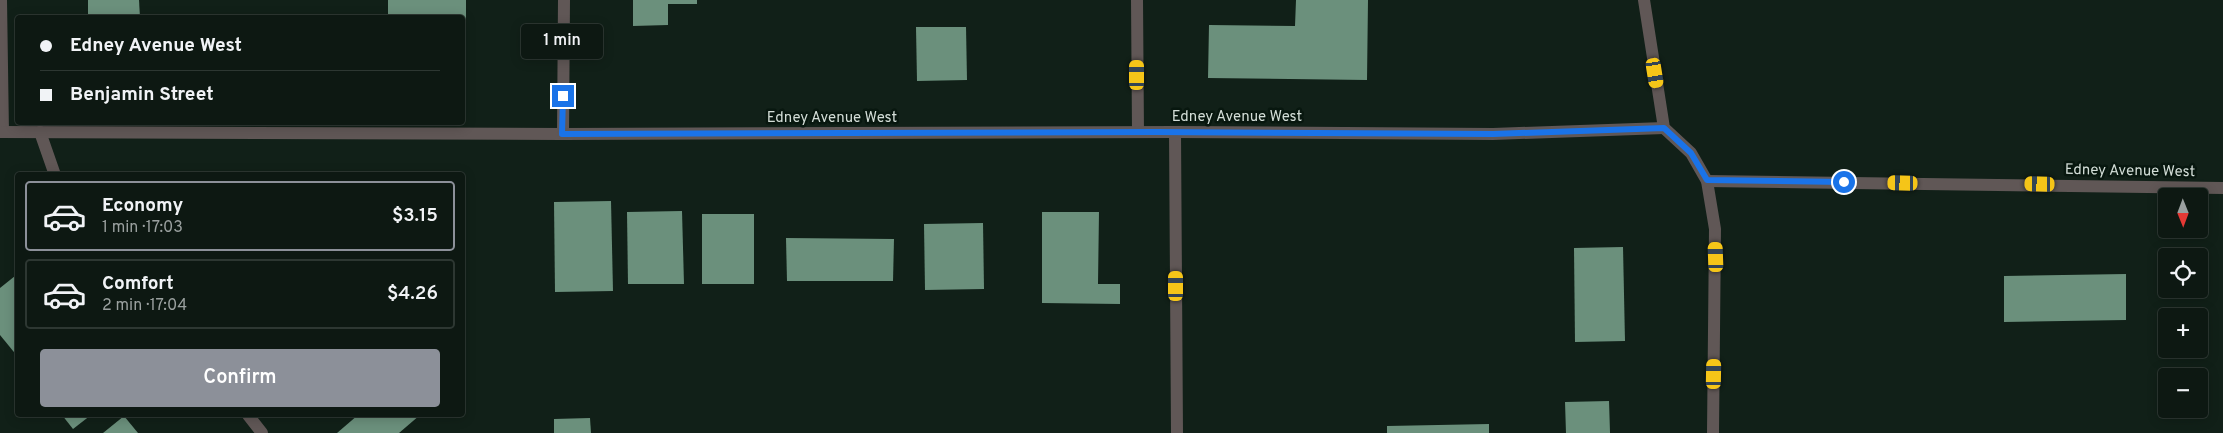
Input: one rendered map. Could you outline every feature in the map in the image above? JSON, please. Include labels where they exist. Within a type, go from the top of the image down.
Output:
[{"type":"street","points":[[0,0],[2,132]]},
{"type":"street","points":[[562,134],[564,0]]},
{"type":"street","points":[[1137,0],[1138,132]]},
{"type":"street","points":[[1644,0],[1664,128],[1691,153],[1707,180],[1715,229],[1713,433]]},
{"type":"street","name":"Edney Avenue West","points":[[2,132],[562,134],[1175,132],[1493,134],[1664,128]]},
{"type":"street","points":[[40,132],[54,172]]},
{"type":"street","points":[[1175,132],[1177,433]]},
{"type":"street","name":"Edney Avenue West","points":[[1707,180],[2223,188]]},
{"type":"street","points":[[250,417],[262,433]]},
{"type":"building","points":[[88,0],[139,0],[140,15],[88,15]]},
{"type":"building","points":[[388,0],[466,0],[466,28],[465,15],[388,15]]},
{"type":"building","points":[[633,0],[697,0],[697,4],[668,4],[668,25],[633,26]]},
{"type":"building","points":[[1296,0],[1368,0],[1367,80],[1208,78],[1209,25],[1295,26]]},
{"type":"building","points":[[916,27],[966,27],[967,80],[917,81]]},
{"type":"building","points":[[611,201],[613,291],[555,292],[554,202]]},
{"type":"building","points":[[682,211],[684,284],[628,284],[627,212]]},
{"type":"building","points":[[1042,212],[1099,212],[1098,284],[1120,284],[1120,304],[1042,303]]},
{"type":"building","points":[[702,214],[754,214],[754,284],[702,284]]},
{"type":"building","points":[[983,223],[984,289],[925,290],[924,224]]},
{"type":"building","points":[[786,238],[894,239],[893,281],[787,281]]},
{"type":"building","points":[[1623,247],[1625,341],[1575,342],[1574,248]]},
{"type":"building","points":[[2126,274],[2126,320],[2004,322],[2004,276]]},
{"type":"building","points":[[15,276],[15,353],[0,335],[0,288]]},
{"type":"building","points":[[1609,401],[1610,433],[1566,433],[1565,402]]},
{"type":"building","points":[[64,417],[88,417],[73,429]]},
{"type":"building","points":[[125,417],[138,433],[103,433]]},
{"type":"building","points":[[356,417],[418,417],[399,433],[337,433]]},
{"type":"building","points":[[590,418],[591,433],[554,433],[554,419]]},
{"type":"building","points":[[1489,424],[1489,433],[1387,433],[1387,426]]},
{"type":"route","points":[[563,96],[562,134],[1175,132],[1493,134],[1664,128],[1691,153],[1707,180],[1844,182]]}]
